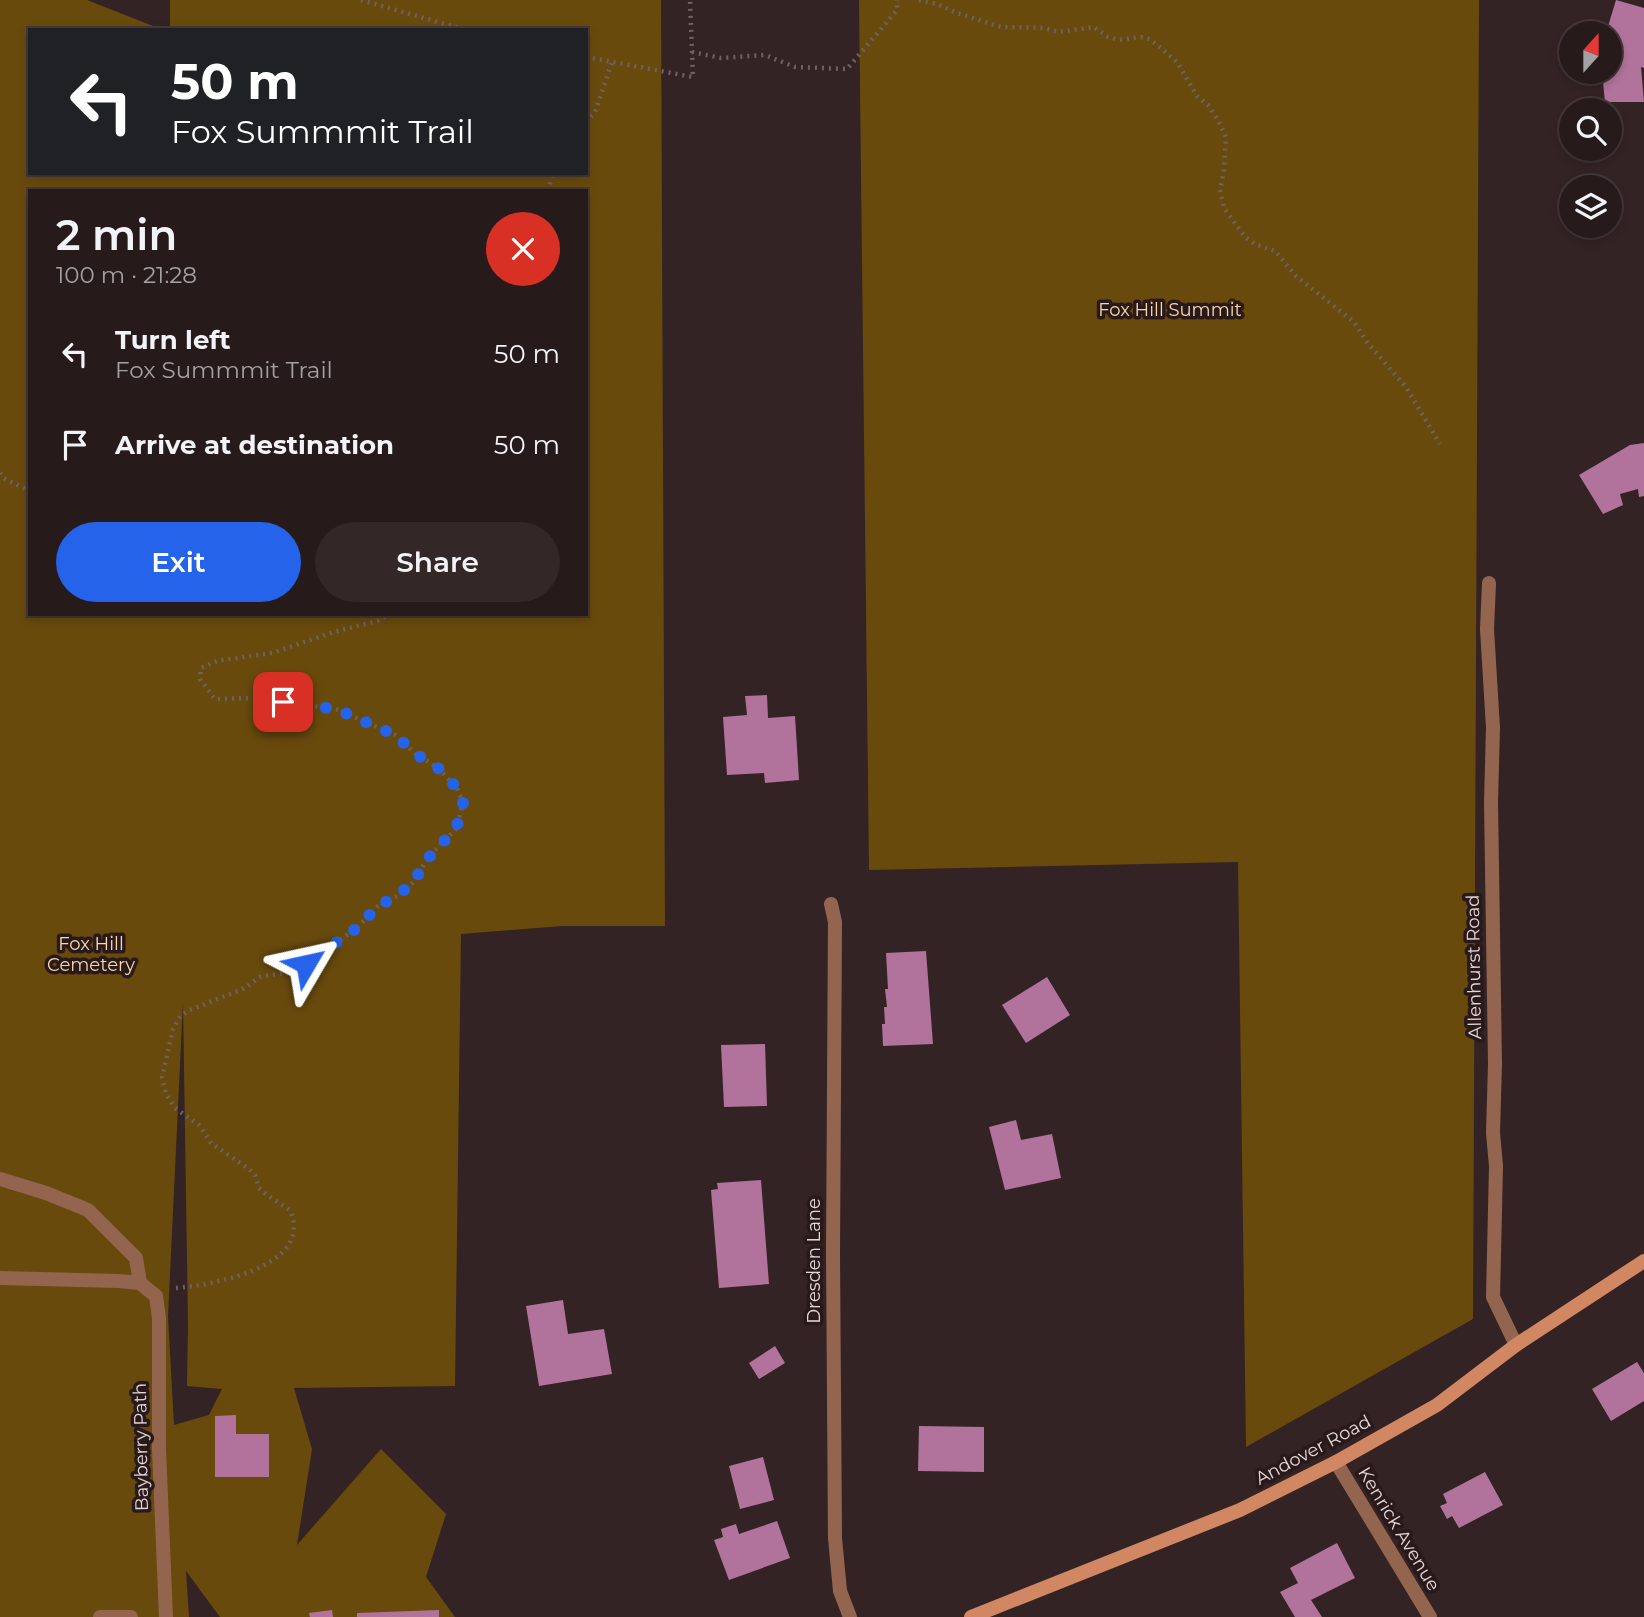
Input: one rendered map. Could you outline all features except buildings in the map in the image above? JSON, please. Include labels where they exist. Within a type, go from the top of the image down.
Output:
[{"type":"main road","name":"Andover Road","points":[[971,1617],[1240,1510],[1336,1462],[1437,1405],[1517,1345],[1644,1261]]},
{"type":"street","name":"Allenhurst Road","points":[[1489,583],[1487,629],[1493,727],[1493,1133],[1496,1166],[1493,1297],[1517,1345]]},
{"type":"street","name":"Dresden Lane","points":[[831,904],[835,922],[835,1525],[840,1591],[850,1617]]},
{"type":"street","points":[[0,1179],[46,1192],[88,1210],[136,1258],[140,1283]]},
{"type":"street","points":[[0,1278],[119,1280],[140,1283],[156,1296]]},
{"type":"street","name":"Bayberry Path","points":[[156,1296],[159,1318],[159,1449],[166,1617]]},
{"type":"street","name":"Kenrick Avenue","points":[[1336,1462],[1430,1617]]},
{"type":"street","points":[[100,1617],[131,1617]]},
{"type":"path","points":[[361,0],[459,28]]},
{"type":"path","points":[[588,57],[693,77],[690,0]]},
{"type":"path","points":[[692,52],[721,58],[765,55],[795,67],[847,69],[897,10],[897,0]]},
{"type":"path","points":[[919,0],[1001,27],[1044,28],[1058,32],[1094,27],[1108,37],[1119,40],[1141,37],[1157,44],[1159,49],[1177,62],[1197,96],[1208,105],[1224,131],[1226,157],[1220,190],[1221,202],[1240,231],[1255,244],[1275,251],[1296,276],[1354,322],[1366,341],[1406,387],[1440,444]]},
{"type":"path","points":[[588,120],[595,112],[612,61]]},
{"type":"path","points":[[0,473],[4,478],[28,490]]},
{"type":"path","points":[[156,1296],[175,1288],[232,1279],[271,1263],[292,1237],[294,1219],[290,1210],[276,1203],[259,1188],[255,1175],[249,1169],[211,1143],[199,1125],[175,1108],[166,1094],[162,1077],[176,1022],[190,1010],[245,988],[260,977],[288,972],[306,964],[357,928],[378,906],[397,896],[416,880],[426,861],[456,829],[463,803],[457,788],[438,768],[416,754],[395,735],[336,709],[257,698],[215,699],[200,679],[201,668],[217,661],[272,653],[334,632],[381,620],[385,616]]},
{"type":"green space","name":"Fox Hill Cemetery","points":[[0,0],[87,0],[158,28],[28,28],[28,175],[588,175],[588,28],[170,28],[170,0],[661,0],[665,926],[562,926],[461,934],[455,1386],[294,1388],[312,1449],[297,1545],[381,1449],[446,1514],[426,1577],[455,1617],[220,1617],[186,1571],[189,1617],[0,1617]],"holes":[[[183,1002],[187,1386],[222,1389],[209,1415],[174,1425],[168,1316]]]},
{"type":"green space","name":"Fox Hill Summit","points":[[859,0],[1479,0],[1473,1319],[1246,1447],[1238,862],[869,870]]},
{"type":"route","points":[[283,702],[336,709],[395,735],[416,754],[438,768],[457,788],[463,803],[456,829],[433,852],[416,880],[397,896],[378,906],[357,928],[306,964]]}]
